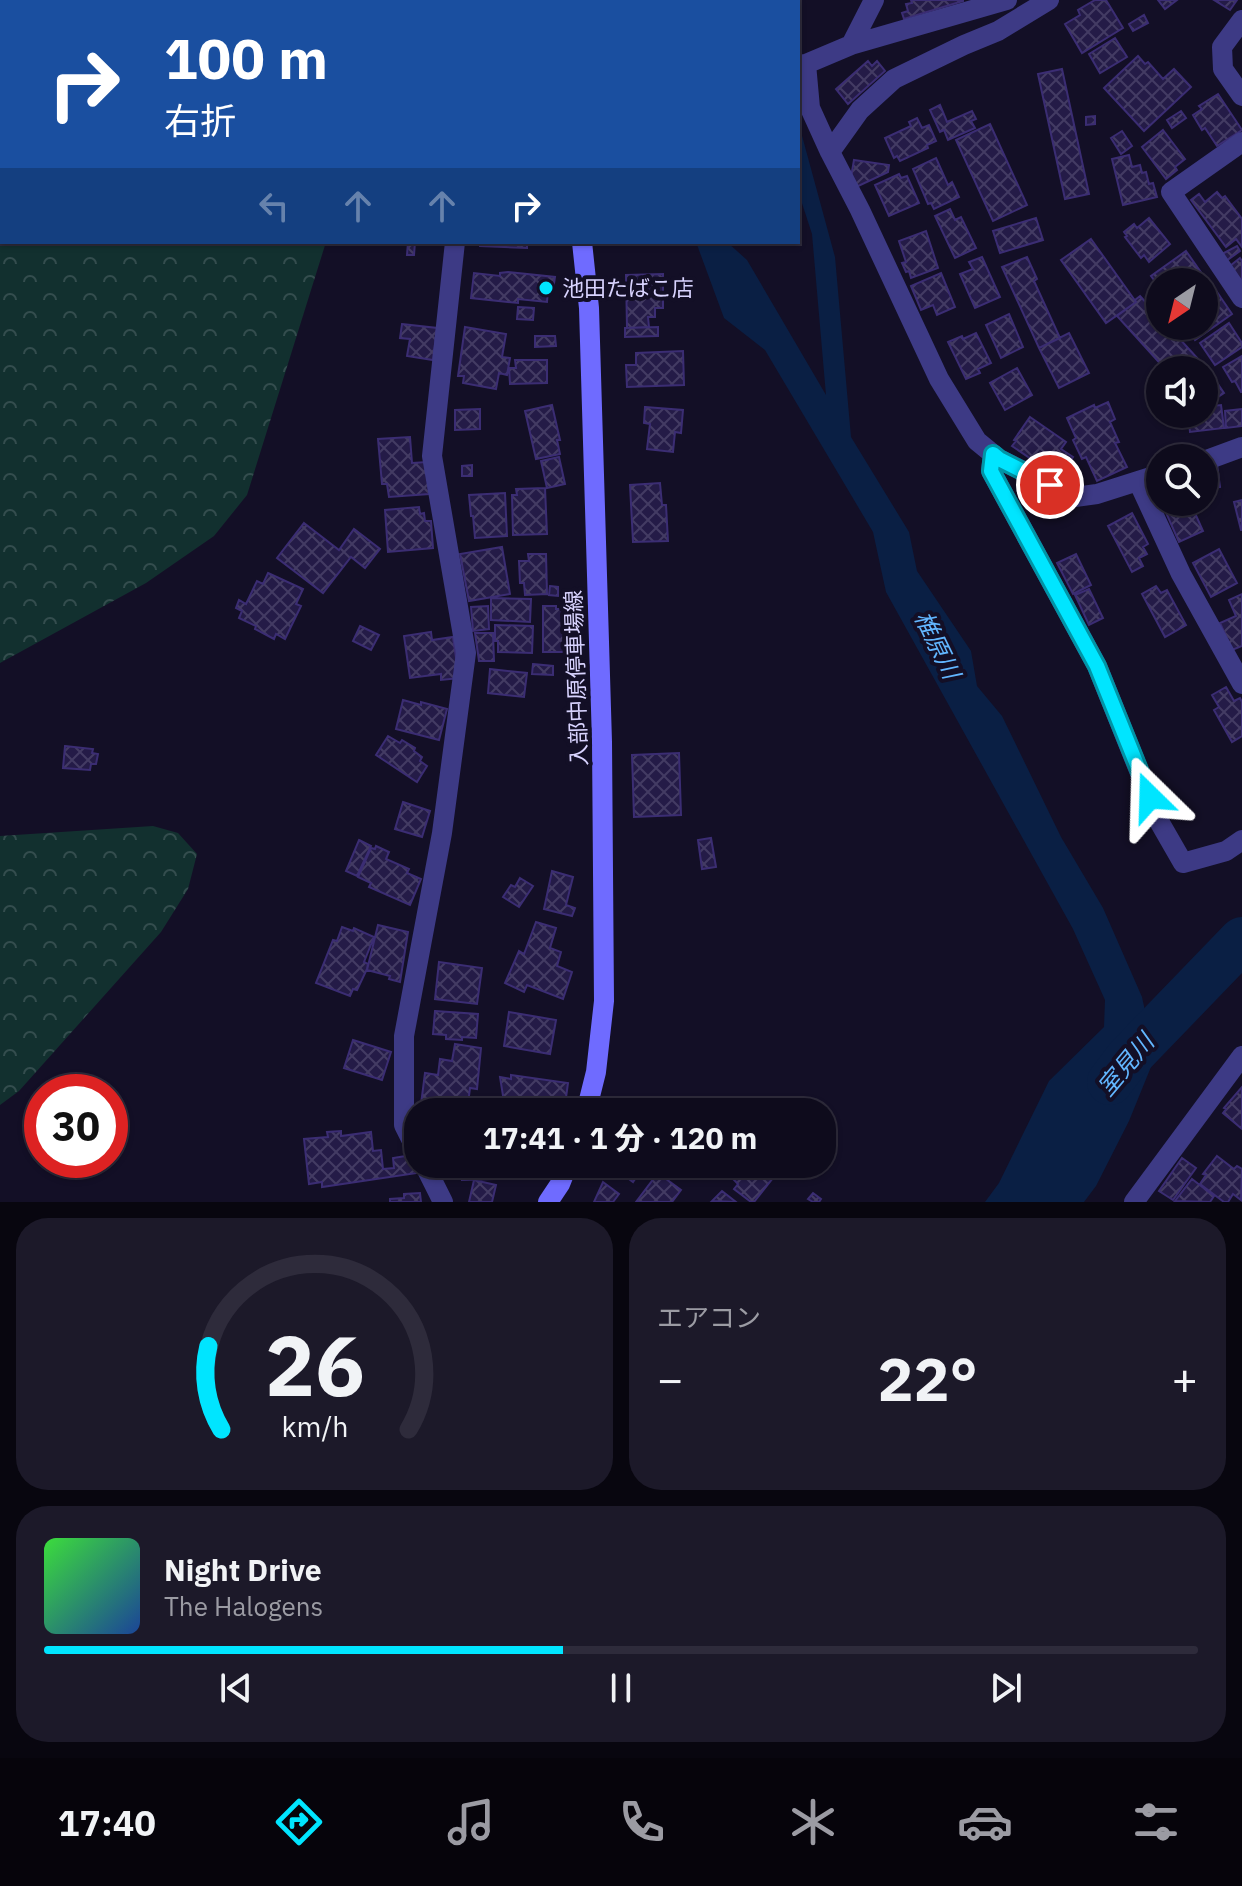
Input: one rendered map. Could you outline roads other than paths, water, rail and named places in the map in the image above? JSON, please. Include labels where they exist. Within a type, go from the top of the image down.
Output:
[{"type":"main road","name":"入部中原停車場線","points":[[582,244],[589,308],[602,742],[604,1001],[596,1072],[590,1098]]},
{"type":"main road","points":[[548,1202],[562,1178]]},
{"type":"street","points":[[851,45],[874,0]]},
{"type":"street","points":[[1007,0],[851,45],[802,65],[810,108],[939,379],[977,441],[999,459],[1075,497],[1097,494],[1146,478]]},
{"type":"street","points":[[830,152],[860,110],[894,79],[998,31],[1049,0]]},
{"type":"street","points":[[1242,20],[1222,47],[1223,69],[1242,96]]},
{"type":"street","points":[[1242,142],[1171,192],[1242,298]]},
{"type":"street","points":[[404,1098],[404,1036],[442,833],[466,653],[432,456],[455,244]]},
{"type":"street","points":[[1218,456],[1242,447]]},
{"type":"street","points":[[993,454],[991,471],[1097,666],[1160,823],[1183,863],[1226,851],[1242,840]]},
{"type":"street","points":[[1138,481],[1181,574],[1242,684]]},
{"type":"street","points":[[1134,1202],[1242,1056]]},
{"type":"street","points":[[431,1178],[443,1202]]},
{"type":"water","name":"椎原川","points":[[800,128],[835,257],[851,437],[909,532],[917,571],[971,651],[977,686],[1002,716],[1061,837],[1103,908],[1142,997],[1155,1057],[1129,1121],[1096,1186],[1084,1202],[985,1202],[999,1183],[1049,1081],[1104,1027],[1105,1000],[1073,929],[886,592],[873,532],[765,350],[724,318],[697,244],[729,244],[747,260],[826,395],[812,234],[800,197]]},
{"type":"waterway","name":"室見川","points":[[1110,1082],[1128,1058],[1242,940]]},
{"type":"place","name":"池田たばこ店","points":[[546,288]]}]
